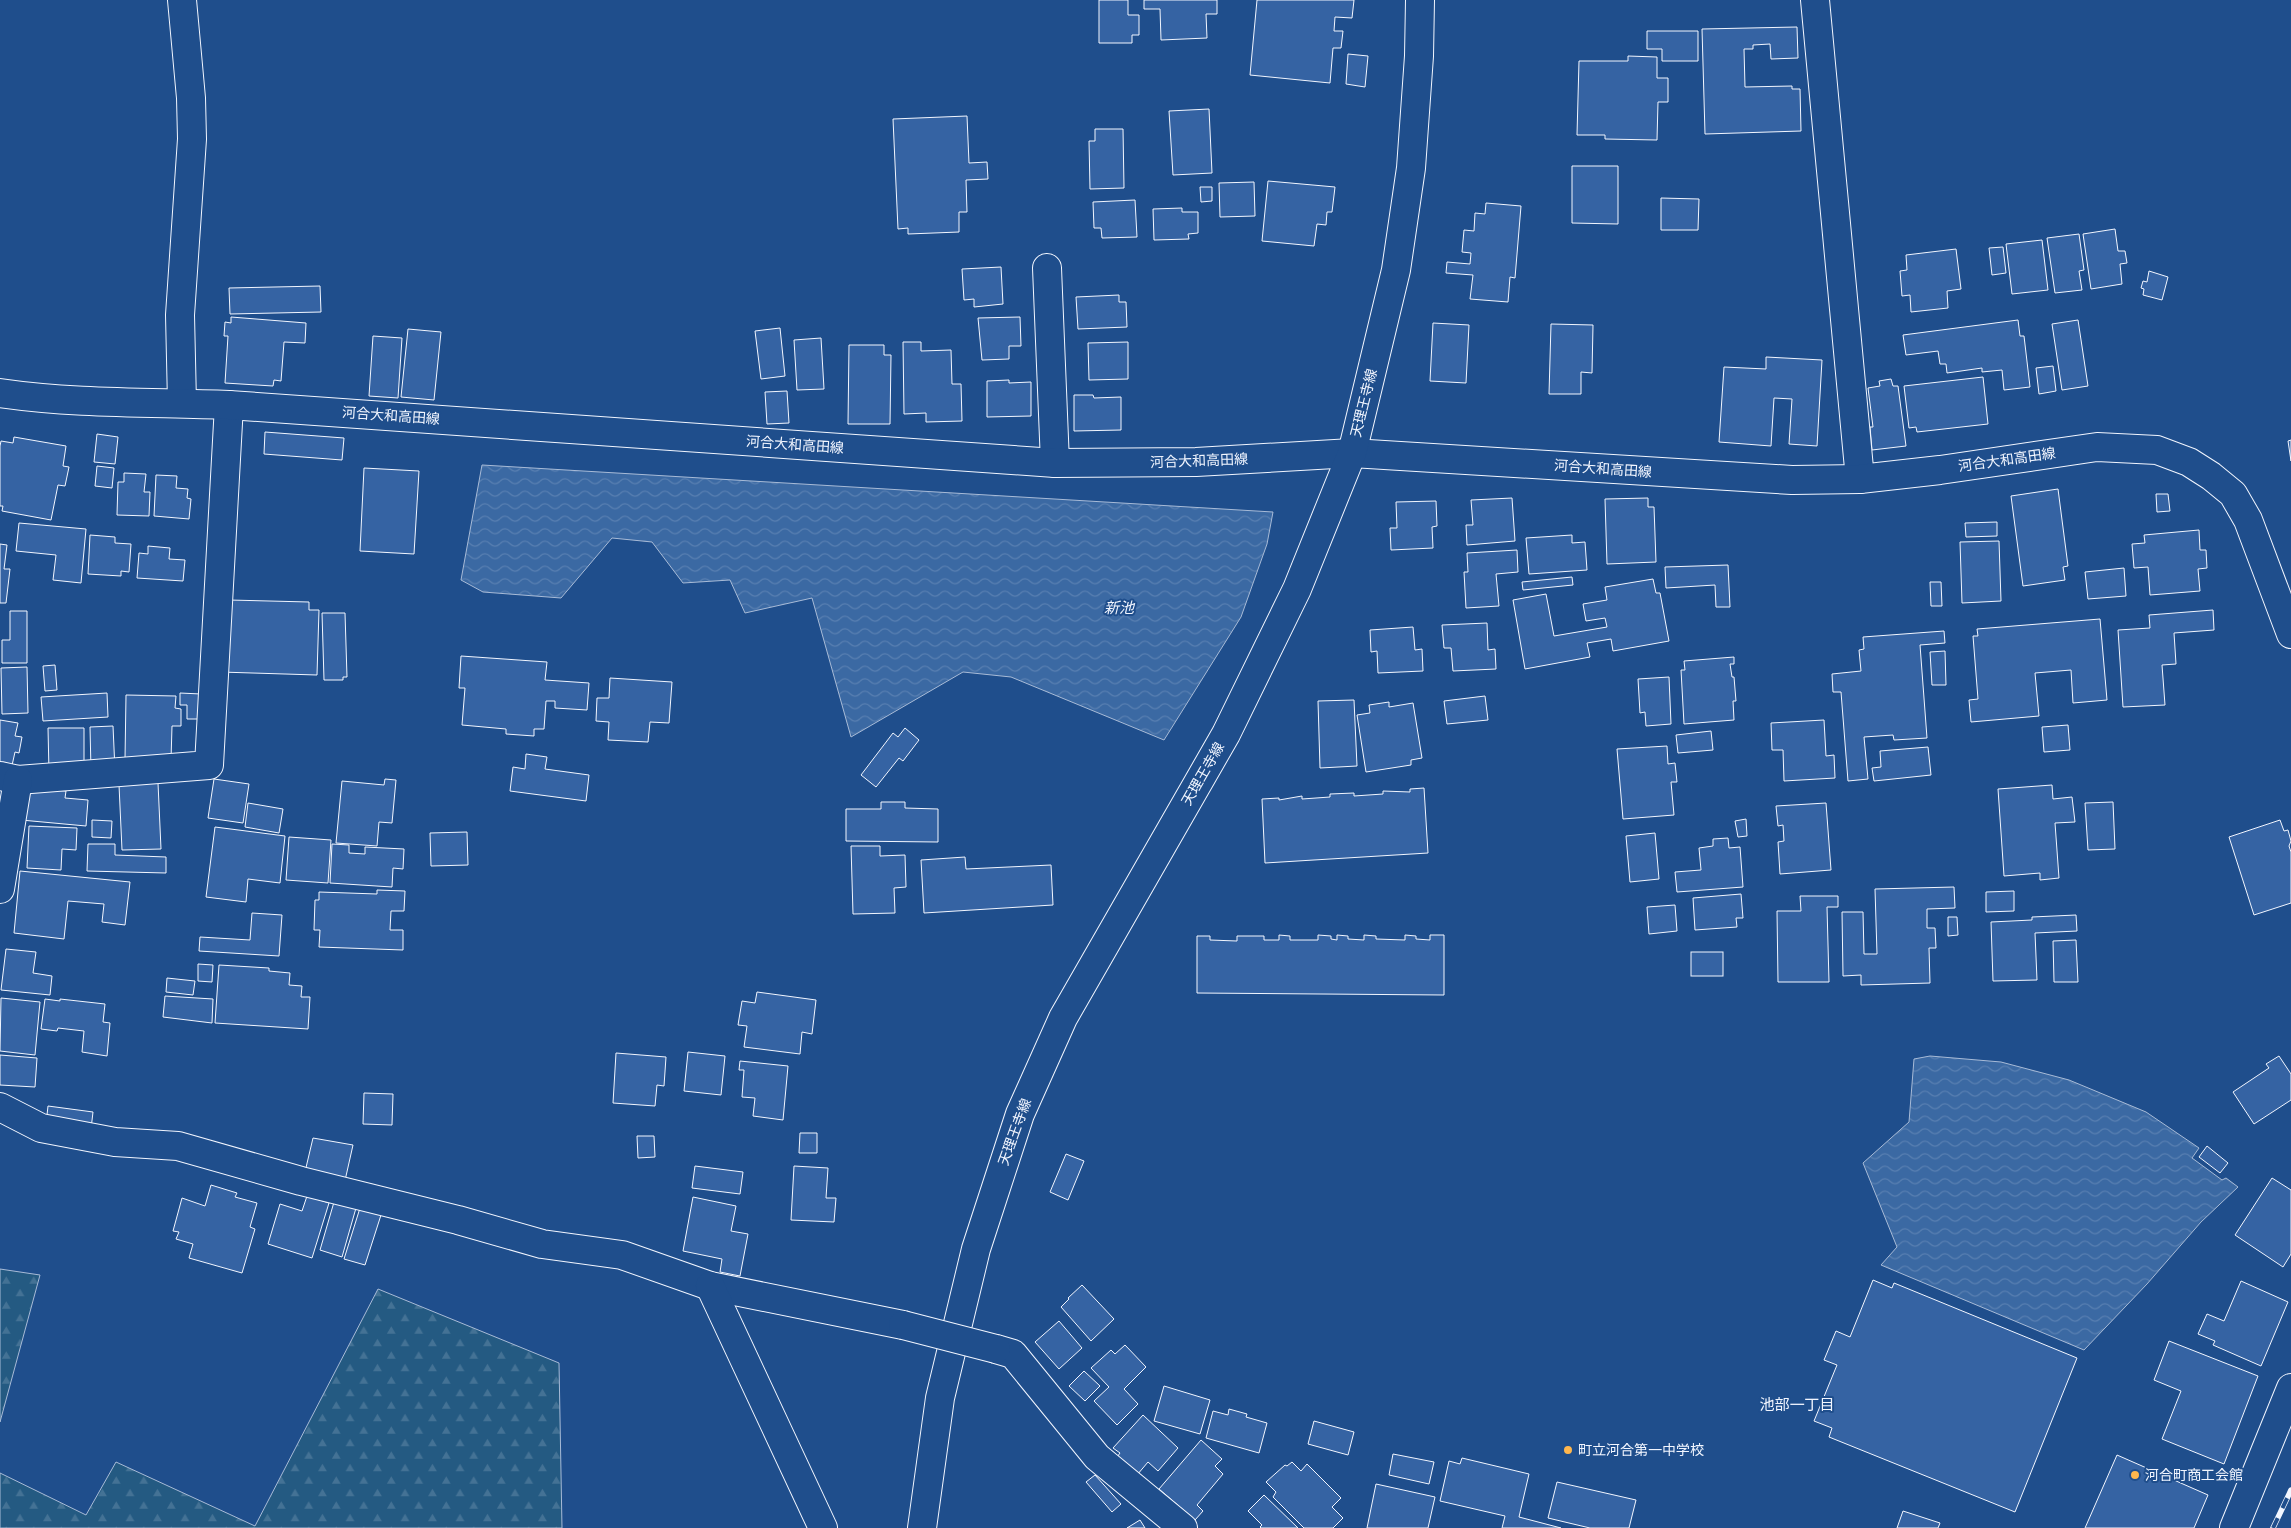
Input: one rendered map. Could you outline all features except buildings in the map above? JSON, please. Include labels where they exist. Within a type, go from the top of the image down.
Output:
[{"type":"main road","points":[[182,0],[191,98],[192,139],[180,315],[182,403]]},
{"type":"main road","name":"天理王寺線","points":[[922,1528],[940,1398],[976,1249],[1020,1114],[1064,1018],[1226,734],[1297,588],[1352,453],[1396,270],[1411,168],[1420,56],[1420,0]]},
{"type":"main road","points":[[1815,0],[1860,479]]},
{"type":"main road","points":[[1047,268],[1055,463]]},
{"type":"main road","name":"河合大和高田線","points":[[0,393],[96,402],[229,405],[1055,463],[1196,462],[1352,453],[1792,480],[1860,479],[1940,470],[2097,447],[2158,450],[2189,462],[2211,476],[2233,494],[2248,520],[2291,634]]},
{"type":"main road","points":[[0,889],[9,778],[210,765],[229,405]]},
{"type":"main road","points":[[0,1107],[41,1128],[115,1142],[178,1146],[542,1244],[622,1255],[710,1286],[903,1325],[1013,1354],[1097,1457],[1183,1528]]},
{"type":"main road","points":[[710,1286],[823,1528]]},
{"type":"main road","points":[[2234,1528],[2291,1388]]},
{"type":"green space","points":[[0,1269],[40,1275],[0,1422]]},
{"type":"green space","points":[[378,1289],[559,1363],[562,1528],[0,1528],[0,1473],[86,1515],[116,1462],[255,1526]]},
{"type":"water","name":"新池","points":[[482,465],[1273,512],[1267,544],[1241,617],[1164,740],[1011,677],[963,672],[851,737],[812,598],[745,613],[730,580],[683,583],[652,542],[612,538],[561,598],[483,592],[461,580]]},
{"type":"water","points":[[1930,1056],[2001,1062],[2069,1080],[2146,1112],[2199,1148],[2192,1158],[2222,1180],[2226,1178],[2238,1187],[2201,1222],[2147,1284],[2084,1350],[1881,1265],[1897,1247],[1863,1163],[1909,1122],[1914,1059]]},
{"type":"railway","points":[[2273,1528],[2291,1490]]},
{"type":"place","name":"町立河合第一中学校","points":[[1568,1450]]},
{"type":"place","name":"河合町商工会館","points":[[2135,1475]]},
{"type":"district","name":"池部一丁目","points":[[1797,1405]]}]
